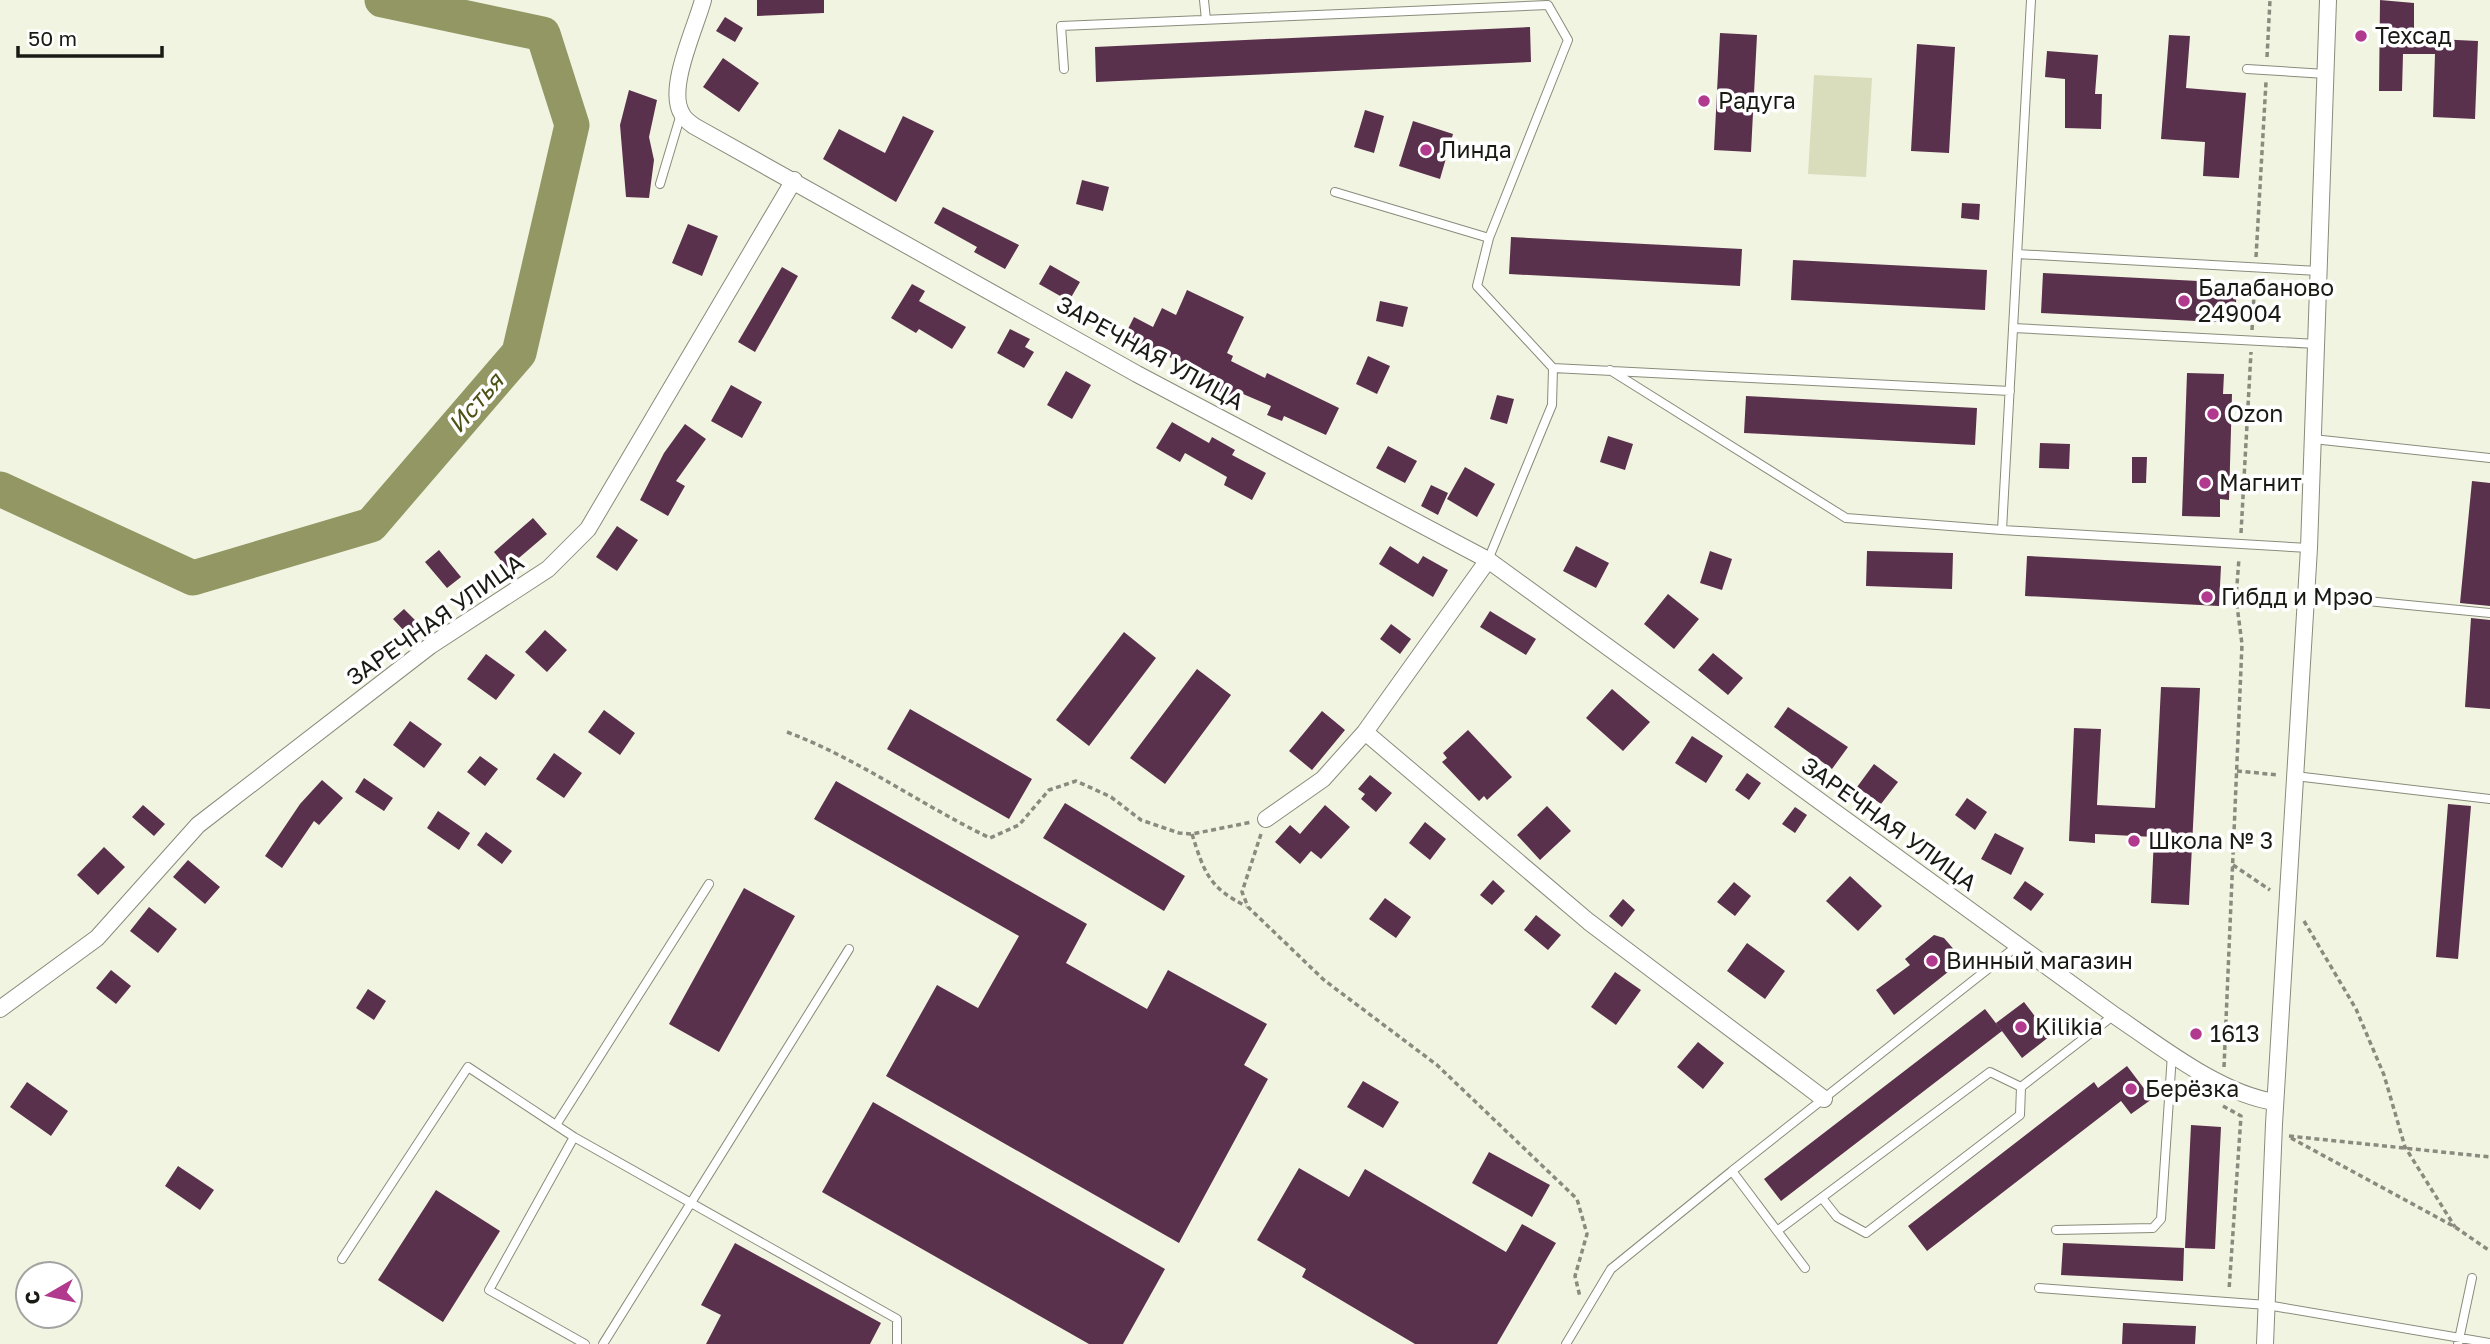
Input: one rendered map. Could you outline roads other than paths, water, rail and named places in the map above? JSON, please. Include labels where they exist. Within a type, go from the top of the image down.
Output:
[{"type":"street","points":[[681,114],[677,97],[681,69],[703,0]]},
{"type":"street","points":[[2265,1344],[2276,1102],[2309,548],[2328,0]]},
{"type":"street","name":"ЗАРЕЧНАЯ УЛИЦА","points":[[681,114],[694,126],[1137,374],[1488,560],[2114,1015],[2172,1054],[2252,1099],[2276,1102]]},
{"type":"street","name":"ЗАРЕЧНАЯ УЛИЦА","points":[[0,1009],[97,937],[198,825],[430,646],[548,569],[588,529],[794,180]]},
{"type":"street","points":[[1266,819],[1323,779],[1365,732],[1488,560]]},
{"type":"street","points":[[1365,732],[1590,922],[1824,1099]]},
{"type":"lane","points":[[1204,0],[1206,20]]},
{"type":"lane","points":[[2002,530],[2031,0]]},
{"type":"lane","points":[[1064,69],[1061,26],[1548,5],[1568,40],[1489,238],[1477,286],[1553,368],[1552,405],[1488,560]]},
{"type":"lane","points":[[2247,69],[2326,74]]},
{"type":"lane","points":[[660,184],[681,114]]},
{"type":"lane","points":[[1335,192],[1489,238]]},
{"type":"lane","points":[[2017,254],[2319,271]]},
{"type":"lane","points":[[2013,328],[2316,344]]},
{"type":"lane","points":[[1553,368],[2010,391]]},
{"type":"lane","points":[[1610,370],[1846,518],[2309,548]]},
{"type":"lane","points":[[2313,439],[2490,458]]},
{"type":"lane","points":[[2306,595],[2490,613]]},
{"type":"lane","points":[[2295,776],[2490,799]]},
{"type":"lane","points":[[556,1125],[709,884]]},
{"type":"lane","points":[[1566,1344],[1611,1269],[2017,946]]},
{"type":"lane","points":[[603,1344],[849,949]]},
{"type":"lane","points":[[2021,1087],[2114,1015]]},
{"type":"lane","points":[[2056,1230],[2153,1228],[2161,1219],[2172,1054]]},
{"type":"lane","points":[[342,1259],[468,1068],[574,1137],[897,1320],[897,1344]]},
{"type":"lane","points":[[1777,1231],[1990,1072],[2021,1087]]},
{"type":"lane","points":[[1822,1198],[1837,1217],[1866,1233],[2020,1115],[2021,1087]]},
{"type":"lane","points":[[574,1137],[489,1290],[585,1344]]},
{"type":"lane","points":[[1732,1171],[1805,1268]]},
{"type":"lane","points":[[2459,1340],[2472,1278]]},
{"type":"lane","points":[[2039,1288],[2267,1305],[2459,1340],[2490,1343]]},
{"type":"waterway","name":"Истья","points":[[0,489],[193,578],[371,525],[519,353],[572,125],[543,34],[382,0]]},
{"type":"place","name":"Техсад","points":[[2361,36]]},
{"type":"place","name":"Радуга","points":[[1704,101]]},
{"type":"place","name":"Линда","points":[[1426,150]]},
{"type":"place","name":"Балабаново 249004","points":[[2184,301]]},
{"type":"place","name":"Ozon","points":[[2213,414]]},
{"type":"place","name":"Магнит","points":[[2205,483]]},
{"type":"place","name":"Гибдд и Мрэо","points":[[2207,597]]},
{"type":"place","name":"Школа № 3","points":[[2134,841]]},
{"type":"place","name":"Винный магазин","points":[[1932,961]]},
{"type":"place","name":"Kilikia","points":[[2021,1027]]},
{"type":"place","name":"1613","points":[[2196,1034]]},
{"type":"place","name":"Берёзка","points":[[2131,1089]]}]
